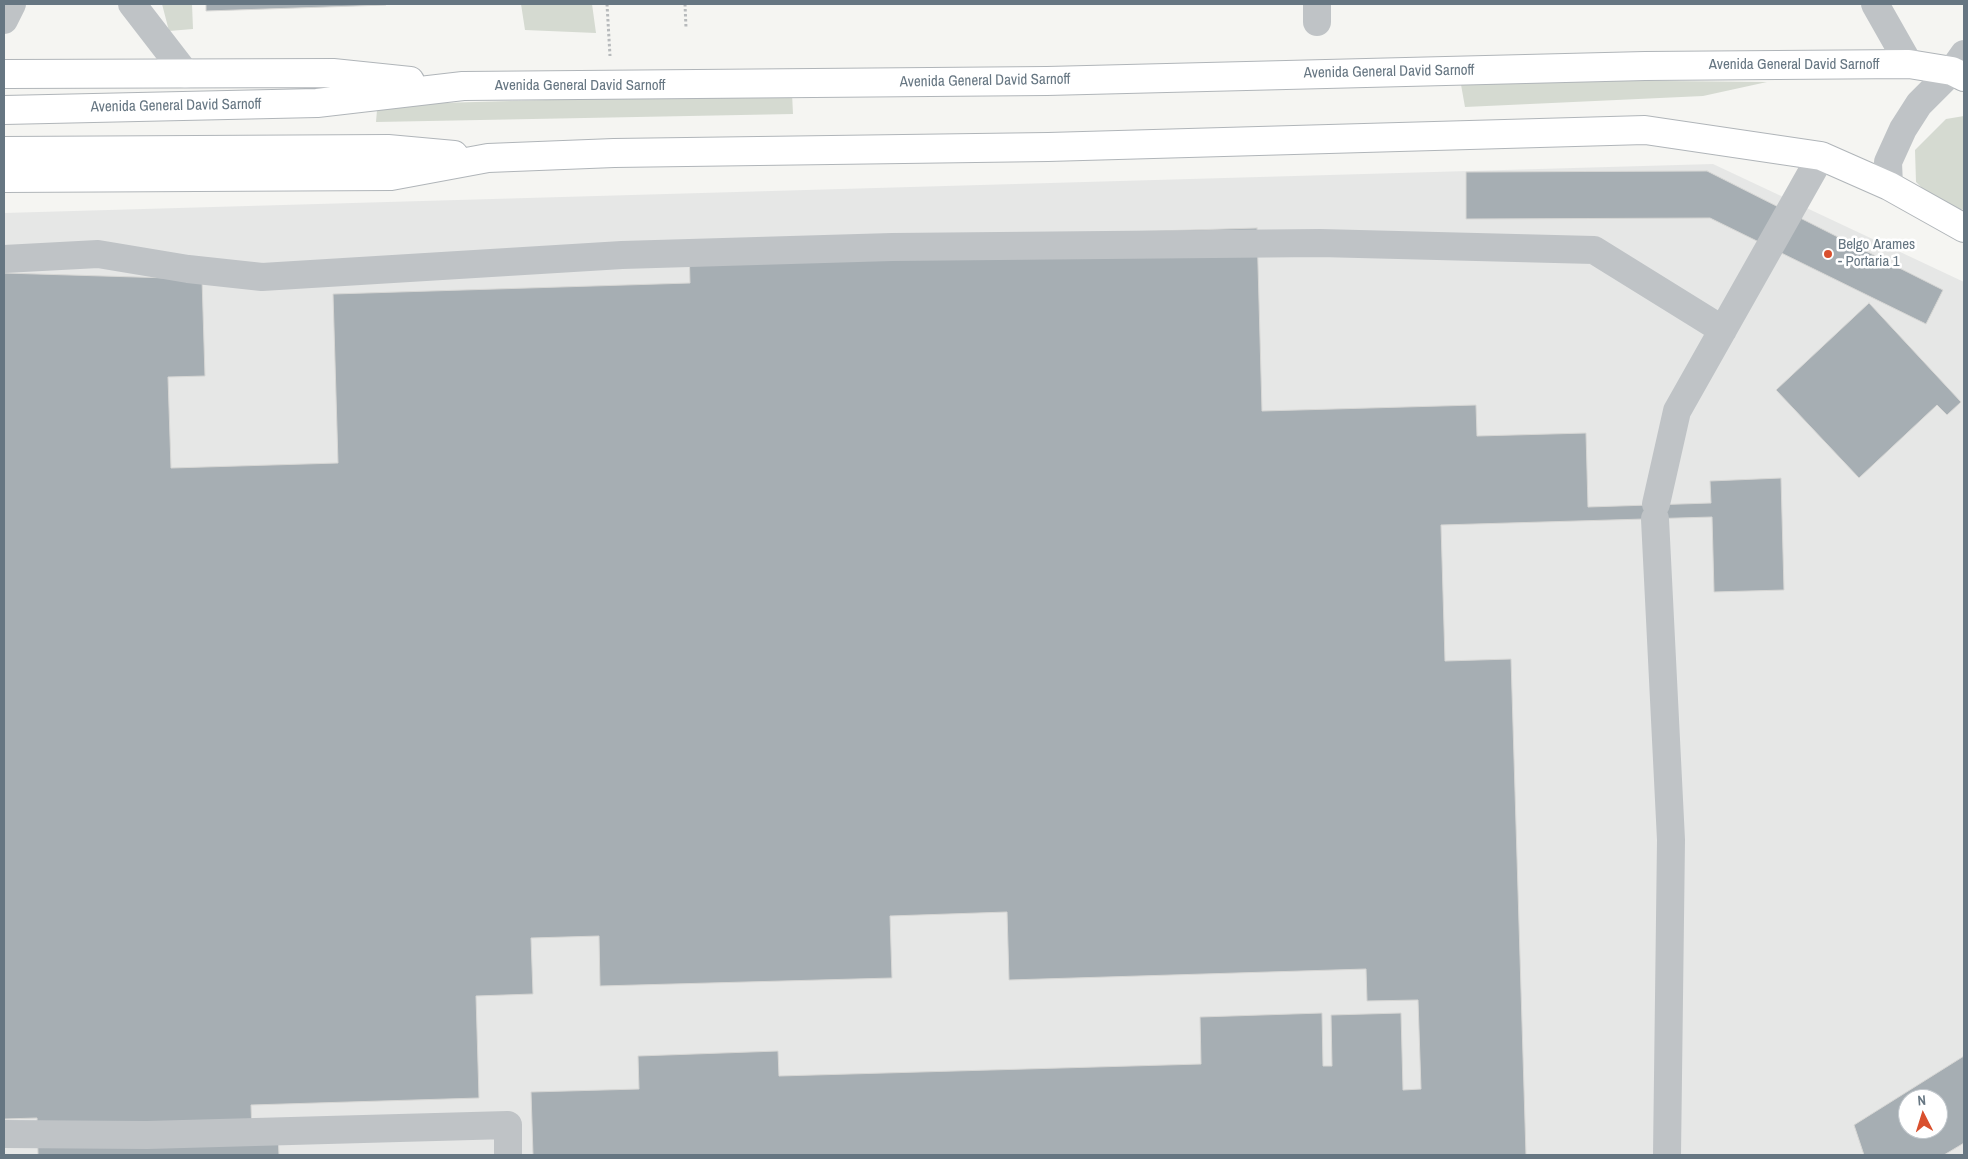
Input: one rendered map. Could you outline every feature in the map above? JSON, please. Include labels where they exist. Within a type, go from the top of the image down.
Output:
[{"type":"main road","name":"Avenida General David Sarnoff","points":[[4,110],[317,103],[463,86],[1047,81],[1645,66],[1909,64],[1960,67]]},
{"type":"main road","points":[[4,74],[333,73],[463,86]]},
{"type":"main road","points":[[4,151],[388,149],[488,158],[614,153],[1048,147],[1645,130],[1821,156],[1889,186],[1964,228]]},
{"type":"main road","points":[[4,178],[391,176],[488,158]]},
{"type":"street","points":[[4,20],[12,4]]},
{"type":"street","points":[[132,4],[186,74]]},
{"type":"street","points":[[1875,4],[1909,64]]},
{"type":"street","points":[[1889,186],[1888,162],[1902,129],[1919,104],[1960,67]]},
{"type":"street","points":[[1667,1155],[1671,840],[1655,512],[1676,412],[1821,156]]},
{"type":"street","points":[[4,259],[98,254],[188,269],[262,277],[622,255],[892,247],[1320,243],[1594,250],[1723,330]]},
{"type":"street","points":[[4,1134],[147,1135],[508,1126],[508,1155]]},
{"type":"path","points":[[607,4],[612,86]]},
{"type":"path","points":[[685,4],[686,28]]},
{"type":"shaded area","points":[[162,4],[192,4],[193,29],[169,31]]},
{"type":"shaded area","points":[[521,4],[592,4],[596,33],[525,30]]},
{"type":"shaded area","points":[[1460,79],[1767,82],[1703,96],[1465,107]]},
{"type":"shaded area","points":[[792,93],[793,114],[376,122],[377,110],[405,104]]},
{"type":"shaded area","points":[[1964,116],[1964,210],[1938,204],[1916,182],[1915,150],[1946,119]]},
{"type":"shaded area","points":[[1713,164],[1964,282],[1964,1155],[4,1155],[4,213]]},
{"type":"building","points":[[206,4],[386,4],[386,5],[206,11]]},
{"type":"building","name":"Belgo Arames - Portaria 1","points":[[1707,171],[1943,290],[1926,324],[1710,218],[1466,219],[1466,172]]},
{"type":"building","points":[[1257,228],[1262,411],[1476,405],[1477,436],[1586,433],[1588,507],[1711,503],[1710,481],[1781,478],[1784,590],[1714,592],[1712,517],[1441,525],[1445,661],[1511,659],[1526,1155],[533,1155],[531,1092],[639,1089],[638,1056],[778,1051],[779,1076],[1201,1064],[1200,1017],[1322,1013],[1323,1066],[1332,1066],[1331,1015],[1401,1013],[1403,1090],[1421,1089],[1418,1000],[1367,1001],[1366,969],[1009,980],[1007,912],[890,916],[892,978],[600,986],[599,936],[531,938],[533,994],[476,996],[479,1098],[251,1105],[252,1134],[278,1133],[279,1155],[38,1155],[37,1118],[4,1119],[4,273],[202,279],[205,376],[168,377],[171,468],[338,463],[333,294],[690,283],[689,245]]},
{"type":"building","points":[[1869,303],[1961,402],[1947,415],[1937,405],[1859,478],[1776,390]]},
{"type":"building","points":[[1964,1056],[1964,1143],[1944,1155],[1864,1155],[1854,1125],[1898,1097],[1898,1139],[1948,1139],[1948,1089],[1911,1089]]},
{"type":"place","name":"Belgo Arames - Portaria 1","points":[[1828,254]]}]
